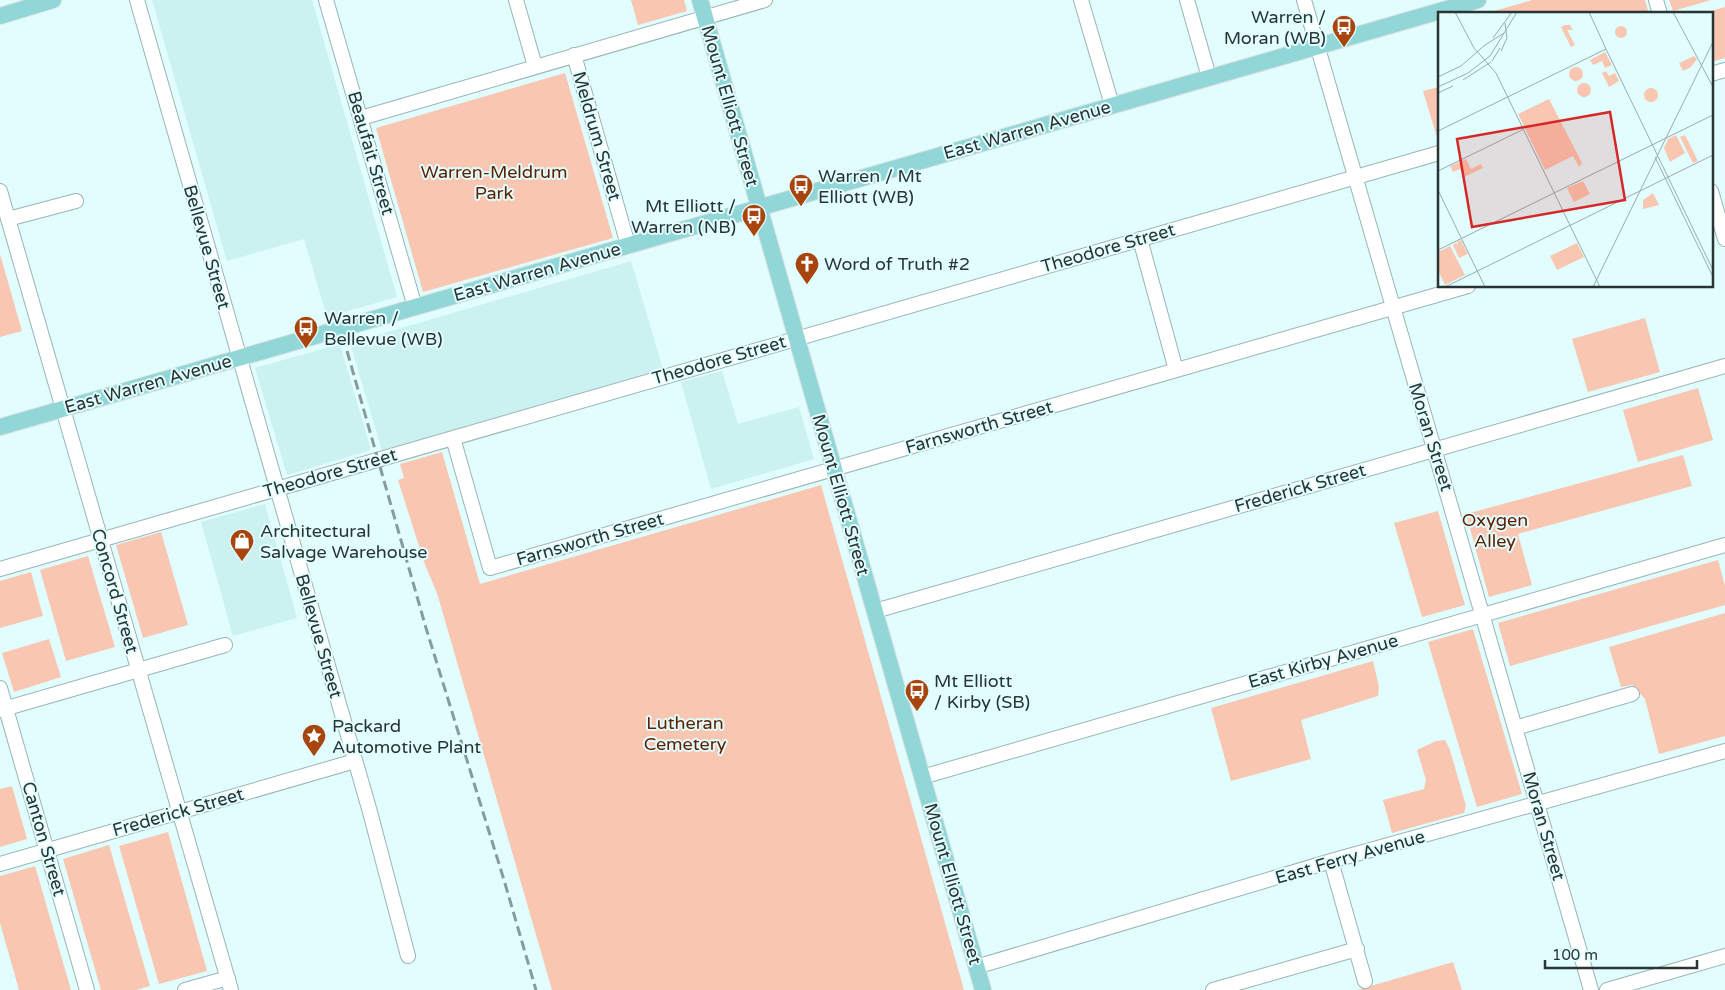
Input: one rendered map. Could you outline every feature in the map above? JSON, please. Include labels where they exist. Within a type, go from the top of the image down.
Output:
[{"type":"main road","points":[[0,16],[53,0]]},
{"type":"main road","name":"Mount Elliott Street","points":[[700,0],[983,990]]},
{"type":"main road","name":"East Warren Avenue","points":[[0,427],[1478,0]]},
{"type":"street","name":"Bellevue Street","points":[[136,0],[355,761],[408,956]]},
{"type":"street","name":"Beaufait Street","points":[[326,0],[415,307]]},
{"type":"street","points":[[516,0],[534,66]]},
{"type":"street","points":[[361,118],[764,0]]},
{"type":"street","points":[[1081,0],[1112,105]]},
{"type":"street","points":[[1187,0],[1209,78]]},
{"type":"street","name":"Moran Street","points":[[1304,0],[1316,47],[1591,990]]},
{"type":"street","name":"Meldrum Street","points":[[574,55],[628,246]]},
{"type":"street","points":[[1712,74],[1725,70]]},
{"type":"street","name":"Theodore Street","points":[[0,568],[1438,153]]},
{"type":"street","name":"Concord Street","points":[[0,192],[230,984]]},
{"type":"street","points":[[1712,194],[1725,238]]},
{"type":"street","points":[[8,219],[76,201]]},
{"type":"street","points":[[1140,239],[1176,370]]},
{"type":"street","name":"Farnsworth Street","points":[[453,438],[490,568],[1461,288]]},
{"type":"street","name":"Frederick Street","points":[[875,611],[1725,366]]},
{"type":"street","name":"East Kirby Avenue","points":[[922,777],[1725,545]]},
{"type":"street","points":[[3,710],[225,645]]},
{"type":"street","name":"Canton Street","points":[[0,688],[3,710],[47,850],[87,990]]},
{"type":"street","points":[[1515,728],[1632,694]]},
{"type":"street","name":"East Ferry Avenue","points":[[976,966],[1331,862],[1725,751]]},
{"type":"street","name":"Frederick Street","points":[[0,864],[355,761]]},
{"type":"street","points":[[1331,862],[1365,981]]},
{"type":"street","points":[[1213,990],[1357,949]]},
{"type":"street","points":[[1607,990],[1725,956]]},
{"type":"street","points":[[185,990],[230,984]]},
{"type":"shaded area","points":[[152,0],[312,0],[397,297],[327,317],[304,239],[227,261]]},
{"type":"shaded area","points":[[631,261],[663,369],[382,451],[350,343]]},
{"type":"shaded area","points":[[340,344],[371,450],[287,475],[255,368]]},
{"type":"shaded area","points":[[722,371],[738,424],[799,407],[814,459],[711,489],[681,382]]},
{"type":"shaded area","points":[[265,504],[297,618],[233,636],[201,522]]},
{"type":"green space","points":[[631,0],[684,0],[687,11],[638,25]]},
{"type":"green space","points":[[1532,0],[1645,0],[1648,12],[1491,12]]},
{"type":"green space","points":[[1669,0],[1711,0],[1673,11]]},
{"type":"green space","points":[[1725,7],[1725,58],[1712,62],[1712,12],[1707,12]]},
{"type":"green space","name":"Warren-Meldrum Park","points":[[565,73],[613,238],[423,292],[376,128]]},
{"type":"green space","points":[[1438,87],[1438,141],[1423,91]]},
{"type":"green space","points":[[0,254],[22,331],[0,337]]},
{"type":"green space","points":[[1645,318],[1660,372],[1588,392],[1572,339]]},
{"type":"green space","points":[[1698,388],[1713,440],[1638,462],[1623,410]]},
{"type":"green space","name":"Lutheran Cemetery","points":[[442,452],[480,584],[821,485],[964,990],[552,990],[437,593],[424,562],[398,480],[404,478],[400,464]]},
{"type":"green space","name":"Oxygen Alley","points":[[1683,455],[1692,486],[1518,534],[1532,585],[1489,597],[1466,514]]},
{"type":"green space","points":[[1438,511],[1465,605],[1422,617],[1394,523]]},
{"type":"green space","points":[[161,532],[188,625],[143,638],[116,545]]},
{"type":"green space","points":[[88,556],[115,647],[66,661],[40,570]]},
{"type":"green space","points":[[1718,560],[1725,586],[1725,605],[1510,666],[1498,623]]},
{"type":"green space","points":[[31,572],[43,616],[0,628],[0,581]]},
{"type":"green space","points":[[1725,613],[1725,736],[1659,754],[1645,699],[1632,685],[1621,687],[1609,647]]},
{"type":"green space","points":[[1473,629],[1522,794],[1477,807],[1428,642]]},
{"type":"green space","points":[[49,639],[61,677],[14,692],[2,653]]},
{"type":"green space","points":[[1373,661],[1379,687],[1378,696],[1301,720],[1311,759],[1231,781],[1211,708]]},
{"type":"green space","points":[[1445,740],[1450,750],[1466,806],[1464,813],[1392,833],[1383,800],[1424,789],[1426,780],[1417,750],[1436,741]]},
{"type":"green space","points":[[12,786],[27,839],[0,847],[0,789]]},
{"type":"green space","points":[[168,832],[207,971],[159,984],[119,846]]},
{"type":"green space","points":[[109,845],[150,986],[136,990],[101,990],[63,859]]},
{"type":"green space","points":[[35,866],[71,990],[19,990],[0,923],[0,876]]},
{"type":"green space","points":[[1453,962],[1462,990],[1357,990]]},
{"type":"railway","points":[[347,351],[426,628],[536,990]]},
{"type":"place","name":"Warren / Moran (WB)","points":[[1344,48]]},
{"type":"place","name":"Warren / Mt Elliott (WB)","points":[[801,207]]},
{"type":"place","name":"Mt Elliott / Warren (NB)","points":[[754,237]]},
{"type":"place","name":"Word of Truth #2","points":[[807,285]]},
{"type":"place","name":"Warren / Bellevue (WB)","points":[[306,349]]},
{"type":"place","name":"Architectural Salvage Warehouse","points":[[242,562]]},
{"type":"place","name":"Mt Elliott / Kirby (SB)","points":[[917,712]]},
{"type":"place","name":"Packard Automotive Plant","points":[[314,757]]}]
